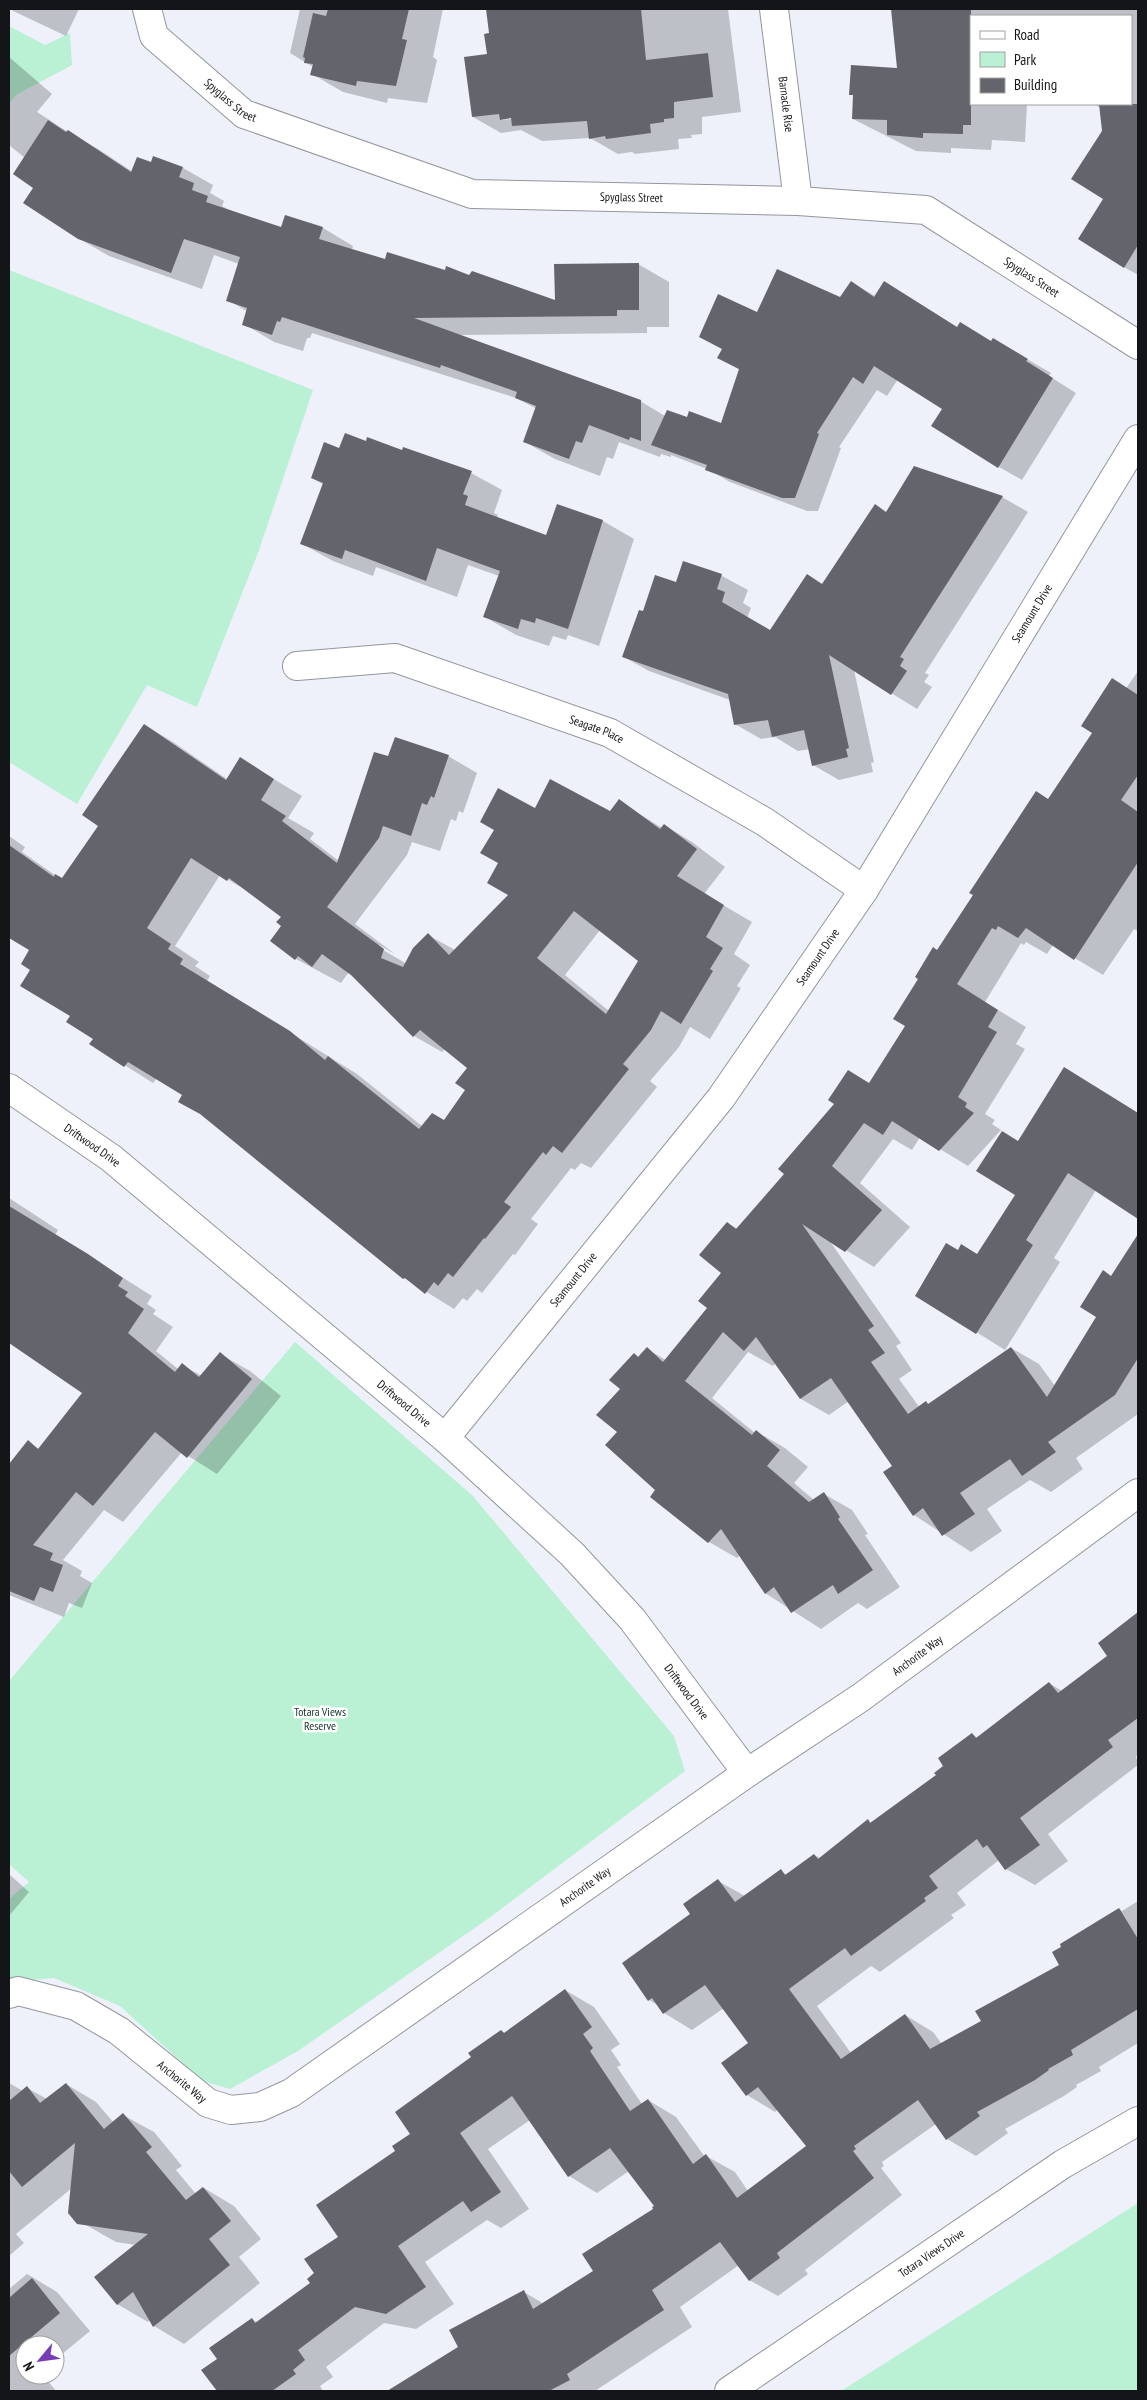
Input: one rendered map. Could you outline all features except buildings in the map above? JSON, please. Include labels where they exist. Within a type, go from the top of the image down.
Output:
[{"type":"street","name":"Spyglass Street","points":[[147,9],[154,36],[244,114],[472,194],[798,201],[926,210],[1138,345]]},
{"type":"street","name":"Barnacle Rise","points":[[774,9],[798,201]]},
{"type":"street","name":"Seamount Drive","points":[[445,1438],[721,1098],[864,890],[1138,439]]},
{"type":"street","name":"Seagate Place","points":[[297,666],[395,658],[610,733],[765,822],[864,890]]},
{"type":"street","name":"Driftwood Drive","points":[[9,1088],[111,1158],[445,1438],[572,1554],[632,1619],[747,1773]]},
{"type":"street","name":"Anchorite Way","points":[[9,1994],[18,1991],[76,2006],[119,2031],[208,2103],[231,2110],[260,2107],[291,2093],[747,1773],[819,1727],[918,1658],[1138,1493]]},
{"type":"street","name":"Totara Views Drive","points":[[729,2391],[1063,2164],[1138,2121]]},
{"type":"green space","points":[[9,26],[45,45],[70,33],[72,65],[16,95],[9,104]]},
{"type":"green space","points":[[9,270],[313,390],[258,553],[197,707],[147,685],[77,804],[9,762]]},
{"type":"green space","name":"Totara Views Reserve","points":[[295,1342],[472,1495],[674,1736],[685,1771],[489,1918],[298,2051],[230,2089],[202,2081],[120,2006],[54,1978],[9,1982],[9,1899],[29,1882],[9,1864],[9,1681]]},
{"type":"green space","points":[[1138,2203],[1138,2391],[841,2391]]}]
